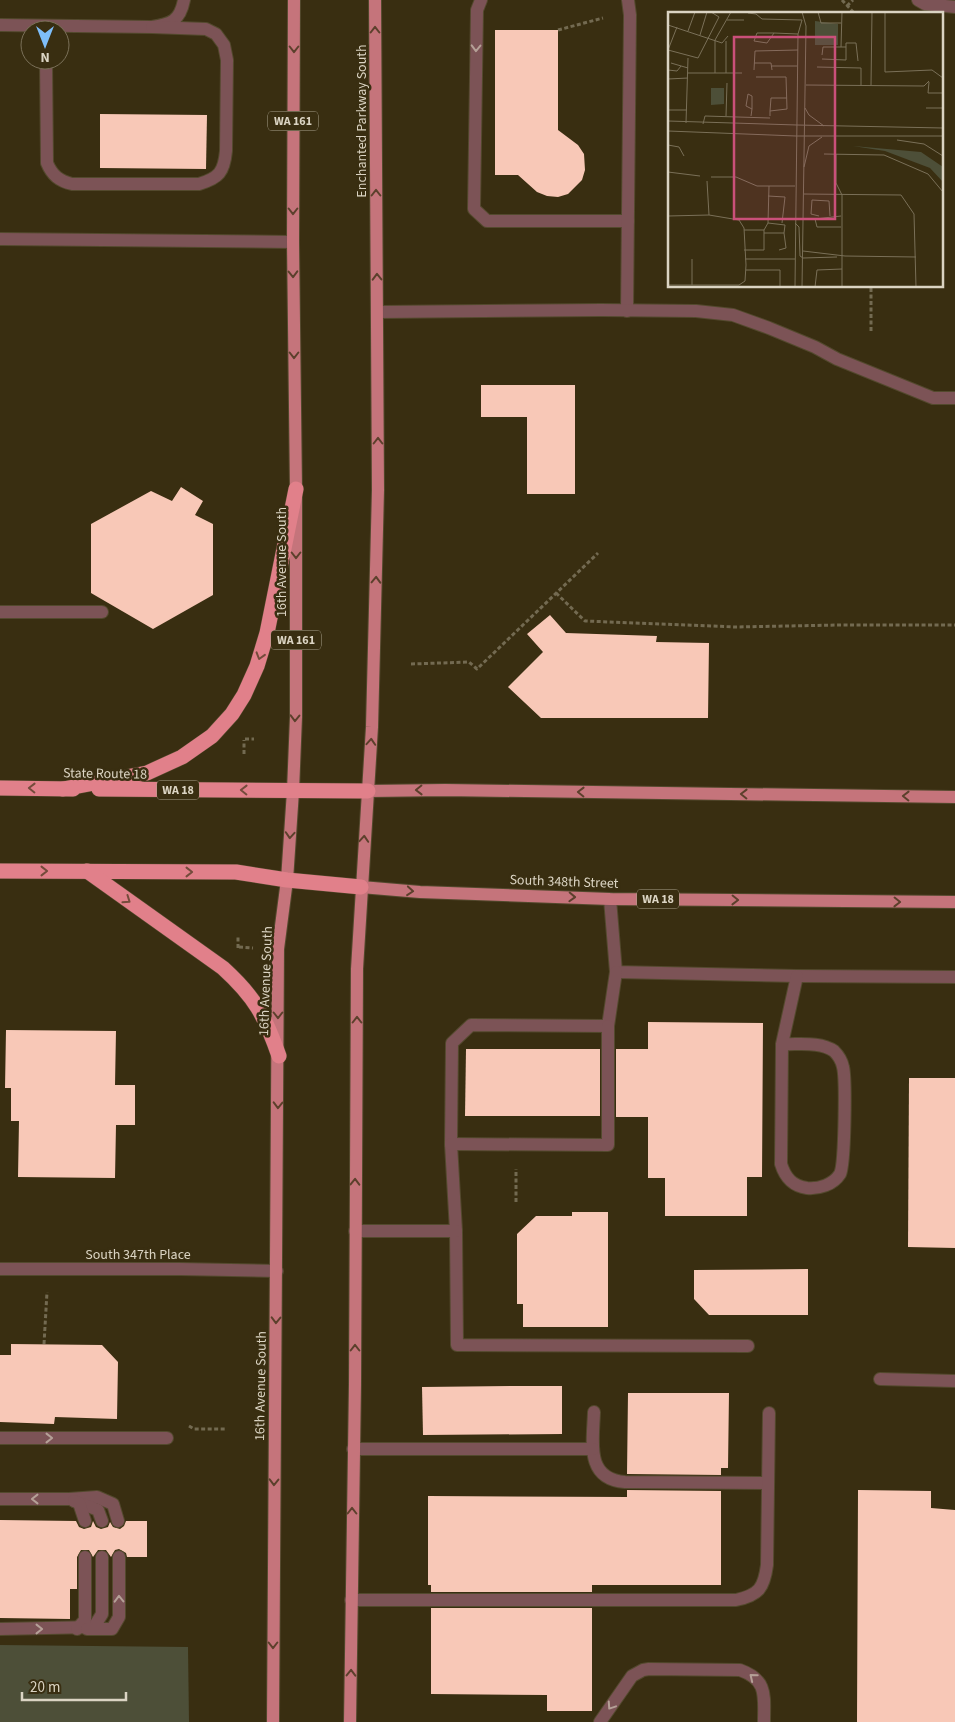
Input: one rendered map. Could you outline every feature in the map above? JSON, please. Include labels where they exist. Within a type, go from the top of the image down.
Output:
[{"type":"highway","points":[[63,789],[147,773],[182,757],[212,736],[232,714],[251,681],[267,633],[296,489]]},
{"type":"highway","name":"State Route 18","points":[[0,788],[368,791]]},
{"type":"highway","name":"WA 18","points":[[0,871],[236,872],[287,880]]},
{"type":"highway","points":[[87,871],[223,968],[242,986],[256,1004],[268,1025],[279,1056]]},
{"type":"highway","name":"South 348th Street","points":[[287,880],[361,887]]},
{"type":"main road","name":"WA 161","points":[[293,242],[294,0]]},
{"type":"main road","name":"Enchanted Parkway South","points":[[375,0],[378,312]]},
{"type":"main road","name":"16th Avenue South","points":[[273,1722],[279,1056],[278,949],[287,880],[296,717],[293,242]]},
{"type":"main road","points":[[350,1722],[355,1384],[357,969],[372,727],[378,490],[378,312]]},
{"type":"main road","name":"WA 18","points":[[368,791],[444,790],[955,797]]},
{"type":"main road","name":"South 348th Street","points":[[361,887],[420,892],[610,899],[955,902]]},
{"type":"street","points":[[152,27],[168,24],[176,19],[181,11],[184,0]]},
{"type":"street","points":[[481,0],[477,10],[474,209],[487,221],[628,221]]},
{"type":"street","points":[[627,311],[630,15],[628,0]]},
{"type":"street","points":[[918,0],[925,4],[955,7]]},
{"type":"street","points":[[0,26],[20,27]]},
{"type":"street","points":[[46,70],[47,163],[52,173],[62,182],[72,184],[199,184],[212,180],[220,173],[225,163],[226,151],[227,60],[224,45],[216,34],[206,29],[152,27],[70,28]]},
{"type":"street","points":[[0,239],[293,242]]},
{"type":"street","points":[[378,312],[696,311],[733,315],[815,347],[838,359],[933,398],[955,398]]},
{"type":"street","points":[[0,612],[102,612]]},
{"type":"street","points":[[451,1144],[608,1145],[608,1026],[616,972],[610,899]]},
{"type":"street","points":[[616,972],[955,977]]},
{"type":"street","points":[[782,1044],[823,1046],[836,1053],[843,1068],[843,1155],[841,1169],[835,1180],[824,1187],[807,1188],[794,1184],[786,1177],[781,1164],[782,1044],[797,976]]},
{"type":"street","points":[[608,1026],[471,1025],[452,1044],[451,1144],[456,1231],[457,1345],[748,1346]]},
{"type":"street","points":[[355,1231],[456,1231]]},
{"type":"street","name":"South 347th Place","points":[[0,1269],[277,1271]]},
{"type":"street","points":[[880,1380],[955,1381]]},
{"type":"street","points":[[594,1412],[594,1461],[599,1471],[607,1478],[616,1481],[768,1483]]},
{"type":"street","points":[[352,1600],[736,1600],[747,1597],[759,1590],[765,1578],[768,1413]]},
{"type":"street","points":[[0,1438],[167,1438]]},
{"type":"street","points":[[353,1449],[593,1449]]},
{"type":"street","points":[[0,1498],[69,1499],[97,1497],[113,1504],[118,1521]]},
{"type":"street","points":[[69,1499],[79,1503],[85,1521]]},
{"type":"street","points":[[69,1499],[98,1510],[102,1521]]},
{"type":"street","points":[[77,1629],[86,1620],[85,1557]]},
{"type":"street","points":[[77,1629],[94,1627],[102,1614],[102,1557]]},
{"type":"street","points":[[0,1629],[112,1629],[119,1617],[118,1557]]},
{"type":"street","points":[[600,1722],[632,1676],[650,1668],[740,1670],[751,1674],[760,1683],[764,1692],[764,1722]]},
{"type":"path","points":[[842,0],[853,12]]},
{"type":"path","points":[[847,6],[853,0]]},
{"type":"path","points":[[558,30],[603,18]]},
{"type":"path","points":[[871,288],[871,331]]},
{"type":"path","points":[[411,664],[469,662],[477,669],[598,553]]},
{"type":"path","points":[[556,593],[585,621],[736,627],[955,625]]},
{"type":"path","points":[[244,754],[244,739],[254,739]]},
{"type":"path","points":[[238,936],[238,947],[254,948]]},
{"type":"path","points":[[516,1169],[516,1202]]},
{"type":"path","points":[[44,1344],[50,1269]]},
{"type":"path","points":[[187,1425],[194,1429],[227,1429]]},
{"type":"green space","points":[[0,1645],[188,1647],[189,1722],[0,1722]]},
{"type":"building","points":[[495,30],[558,30],[558,130],[578,145],[584,154],[585,170],[582,180],[568,194],[558,197],[547,196],[537,192],[518,175],[495,175]]},
{"type":"building","points":[[100,114],[207,115],[206,169],[100,168]]},
{"type":"building","points":[[481,385],[575,385],[575,494],[527,494],[527,417],[481,417]]},
{"type":"building","points":[[181,487],[203,501],[195,515],[213,524],[213,595],[153,629],[91,593],[91,524],[151,491],[172,501]]},
{"type":"building","points":[[550,615],[566,633],[657,636],[656,642],[709,643],[708,718],[541,718],[508,687],[543,652],[527,634]]},
{"type":"building","points":[[648,1022],[763,1023],[762,1177],[747,1177],[747,1216],[665,1216],[665,1178],[648,1178],[648,1117],[616,1117],[616,1049],[648,1049]]},
{"type":"building","points":[[6,1030],[116,1031],[115,1085],[135,1085],[135,1125],[116,1125],[115,1178],[18,1177],[19,1121],[11,1121],[11,1088],[5,1088]]},
{"type":"building","points":[[466,1049],[600,1049],[600,1116],[465,1116]]},
{"type":"building","points":[[909,1078],[955,1078],[955,1248],[908,1247]]},
{"type":"building","points":[[572,1212],[608,1212],[608,1327],[523,1327],[523,1304],[517,1304],[517,1234],[536,1216],[572,1216]]},
{"type":"building","points":[[808,1269],[808,1315],[709,1315],[694,1299],[694,1270]]},
{"type":"building","points":[[11,1344],[102,1345],[118,1362],[117,1419],[55,1417],[54,1424],[0,1422],[0,1355],[11,1355]]},
{"type":"building","points":[[562,1386],[562,1434],[423,1435],[422,1387]]},
{"type":"building","points":[[628,1393],[729,1393],[728,1468],[721,1468],[721,1475],[627,1474]]},
{"type":"building","points":[[627,1490],[721,1491],[721,1585],[592,1585],[592,1592],[431,1592],[431,1585],[428,1585],[428,1496],[627,1497]]},
{"type":"building","points":[[858,1490],[931,1491],[931,1508],[955,1510],[955,1722],[857,1722]]},
{"type":"building","points":[[0,1520],[76,1521],[79,1527],[84,1529],[91,1527],[93,1521],[96,1527],[101,1529],[108,1527],[110,1522],[113,1527],[120,1529],[126,1521],[147,1521],[147,1557],[127,1557],[126,1553],[119,1549],[115,1550],[111,1557],[106,1550],[98,1550],[93,1557],[89,1550],[81,1550],[77,1557],[77,1589],[70,1589],[70,1619],[0,1618]]},
{"type":"building","points":[[431,1608],[592,1608],[592,1711],[547,1711],[547,1695],[431,1694]]}]
